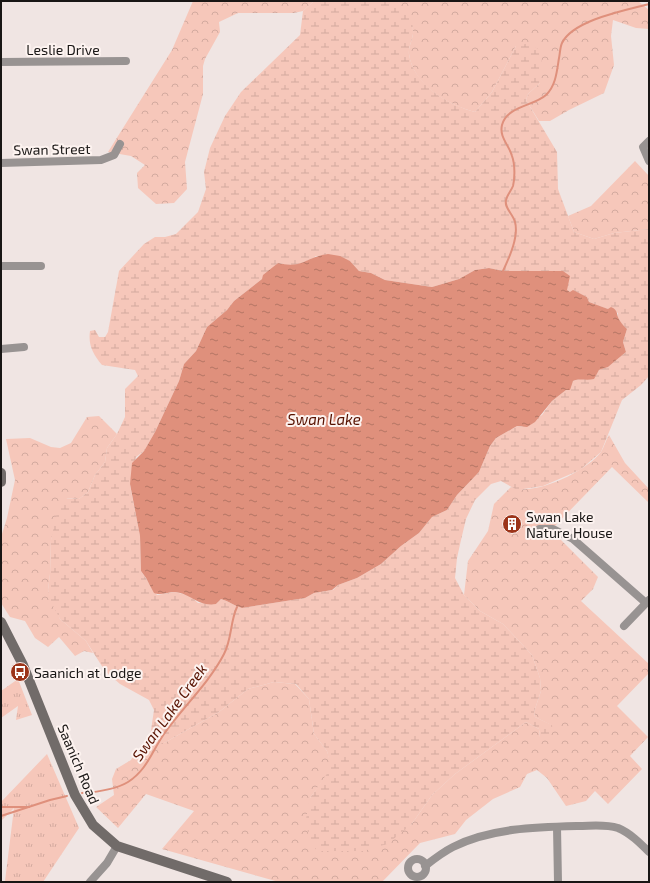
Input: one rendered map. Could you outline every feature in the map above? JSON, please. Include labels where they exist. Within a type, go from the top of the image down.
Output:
[{"type":"main road","points":[[1,473],[1,482]]},
{"type":"main road","name":"Saanich Road","points":[[1,622],[24,665],[75,795],[93,825],[117,846],[227,882]]},
{"type":"street","name":"Leslie Drive","points":[[1,62],[126,61]]},
{"type":"street","name":"Swan Street","points":[[1,163],[102,160],[114,155],[120,144]]},
{"type":"street","points":[[646,144],[649,160]]},
{"type":"street","points":[[1,266],[41,266]]},
{"type":"street","points":[[1,349],[24,347]]},
{"type":"street","points":[[535,535],[539,529],[543,528],[565,534],[573,538],[647,602],[624,626]]},
{"type":"street","points":[[556,826],[558,882]]},
{"type":"street","points":[[425,866],[452,847],[464,842],[508,830],[556,826],[606,826],[619,829],[636,839],[649,852]]},
{"type":"street","points":[[90,882],[107,863],[117,846]]},
{"type":"green space","points":[[193,1],[314,1],[303,11],[294,13],[238,13],[219,22],[220,32],[205,59],[203,66],[203,94],[185,162],[187,189],[174,203],[156,204],[138,188],[137,173],[145,165],[131,156],[108,152],[172,50]]},
{"type":"green space","points":[[314,1],[397,1],[406,10],[412,22],[413,33],[409,54],[417,75],[433,92],[454,104],[475,112],[492,92],[516,46],[530,43],[542,52],[540,83],[528,94],[526,100],[557,152],[558,189],[574,232],[594,239],[614,233],[649,229],[649,376],[641,385],[622,400],[601,452],[580,470],[543,486],[517,490],[501,481],[491,484],[475,500],[466,519],[457,558],[455,578],[464,595],[480,611],[503,624],[532,655],[540,678],[541,691],[534,712],[535,717],[552,725],[551,734],[544,740],[540,737],[539,729],[526,722],[455,774],[432,795],[411,825],[387,844],[363,851],[317,851],[309,840],[306,819],[310,798],[331,768],[327,751],[314,734],[309,699],[296,684],[274,682],[248,689],[219,712],[164,743],[155,743],[150,737],[154,710],[149,700],[120,684],[105,671],[86,641],[60,619],[52,604],[48,590],[51,540],[58,507],[63,498],[79,499],[88,492],[95,475],[105,462],[107,448],[117,434],[125,417],[125,389],[138,376],[135,370],[102,365],[92,349],[90,331],[95,330],[99,337],[105,337],[108,332],[119,271],[144,244],[155,237],[165,237],[176,234],[198,212],[206,189],[204,172],[210,148],[225,116],[241,92],[300,35],[303,11]],"holes":[[[316,256],[350,261],[359,271],[371,273],[385,280],[432,287],[459,279],[475,270],[489,268],[503,271],[563,271],[566,290],[576,292],[587,297],[589,302],[618,313],[618,320],[627,329],[623,342],[626,352],[608,367],[599,370],[596,374],[573,381],[566,390],[552,401],[542,415],[522,427],[517,426],[496,438],[490,446],[479,472],[457,495],[447,510],[432,517],[419,533],[401,546],[381,564],[357,578],[338,585],[333,590],[314,593],[305,598],[242,608],[221,599],[216,604],[198,603],[190,596],[175,592],[157,595],[141,571],[140,536],[130,485],[136,457],[144,451],[155,432],[179,381],[184,364],[196,351],[207,327],[227,310],[234,301],[262,279],[278,263],[294,265],[307,261]]]},
{"type":"green space","points":[[397,1],[638,1],[649,10],[649,29],[636,28],[613,20],[611,36],[614,65],[604,93],[550,121],[539,121],[526,100],[528,94],[540,83],[516,46],[492,92],[475,112],[443,99],[433,92],[417,75],[412,65],[409,51],[413,36],[413,27],[402,6]]},
{"type":"green space","points":[[635,161],[649,176],[649,229],[614,233],[594,239],[574,232],[568,216],[591,206]]},
{"type":"green space","points":[[99,416],[117,434],[107,448],[105,462],[95,475],[88,492],[79,499],[67,498],[51,540],[48,590],[60,619],[86,641],[93,653],[84,651],[75,656],[59,637],[48,647],[35,638],[25,621],[10,617],[1,603],[1,537],[7,518],[15,480],[6,439],[30,438],[51,447],[60,448],[71,443],[87,417]]},
{"type":"green space","points":[[609,435],[625,463],[649,489],[649,503],[612,467],[551,530],[598,577],[593,589],[581,601],[649,664],[649,673],[617,706],[648,737],[630,756],[642,769],[608,804],[595,791],[586,801],[566,806],[547,778],[537,770],[527,774],[520,787],[493,799],[466,820],[455,834],[420,843],[382,882],[279,882],[162,849],[194,811],[146,794],[118,828],[96,807],[114,795],[112,779],[116,769],[131,760],[134,754],[153,740],[164,743],[219,712],[248,689],[274,682],[295,684],[309,699],[314,734],[327,751],[332,768],[310,798],[317,851],[332,850],[411,825],[432,795],[455,774],[526,722],[539,729],[540,737],[551,725],[535,717],[534,712],[541,691],[540,678],[532,655],[503,624],[480,611],[464,595],[468,561],[488,531],[494,504],[511,487],[521,489],[533,488],[546,485],[572,474],[584,467],[601,452]]},
{"type":"green space","points":[[18,679],[32,715],[16,720],[18,706],[1,718],[1,691]]},
{"type":"green space","points":[[47,754],[79,828],[43,882],[5,881],[14,808],[1,821],[1,802]]},
{"type":"water","name":"Swan Lake","points":[[328,254],[340,256],[350,261],[359,271],[371,273],[385,280],[432,287],[459,279],[475,270],[489,268],[503,271],[563,271],[570,276],[567,290],[570,292],[573,290],[587,297],[589,302],[608,309],[611,307],[614,308],[619,319],[627,329],[623,342],[626,352],[608,367],[599,370],[594,379],[573,381],[570,390],[566,390],[552,401],[535,422],[527,427],[517,426],[496,438],[490,446],[479,472],[457,495],[447,510],[432,517],[419,533],[401,546],[381,564],[357,578],[338,585],[332,590],[314,593],[305,598],[242,608],[221,599],[216,604],[204,604],[181,593],[154,593],[141,571],[140,536],[130,484],[132,463],[144,451],[155,432],[179,381],[184,364],[196,351],[207,327],[227,310],[234,301],[262,279],[263,275],[278,263],[294,265],[320,255]]},
{"type":"waterway","name":"Swan Lake Creek","points":[[503,271],[513,247],[516,234],[514,219],[506,206],[507,196],[513,186],[514,163],[501,129],[505,119],[515,110],[541,99],[546,95],[556,78],[561,45],[568,35],[577,28],[601,17],[649,4]]},
{"type":"waterway","name":"Swan Lake Creek","points":[[82,793],[112,789],[128,782],[140,772],[149,760],[164,734],[218,665],[227,648],[237,607]]},
{"type":"waterway","name":"Swan Lake Creek","points":[[1,816],[67,796]]},
{"type":"waterway","points":[[1,807],[29,807]]},
{"type":"place","name":"Swan Lake Nature House","points":[[512,524]]},
{"type":"place","name":"Saanich at Lodge","points":[[20,672]]}]
